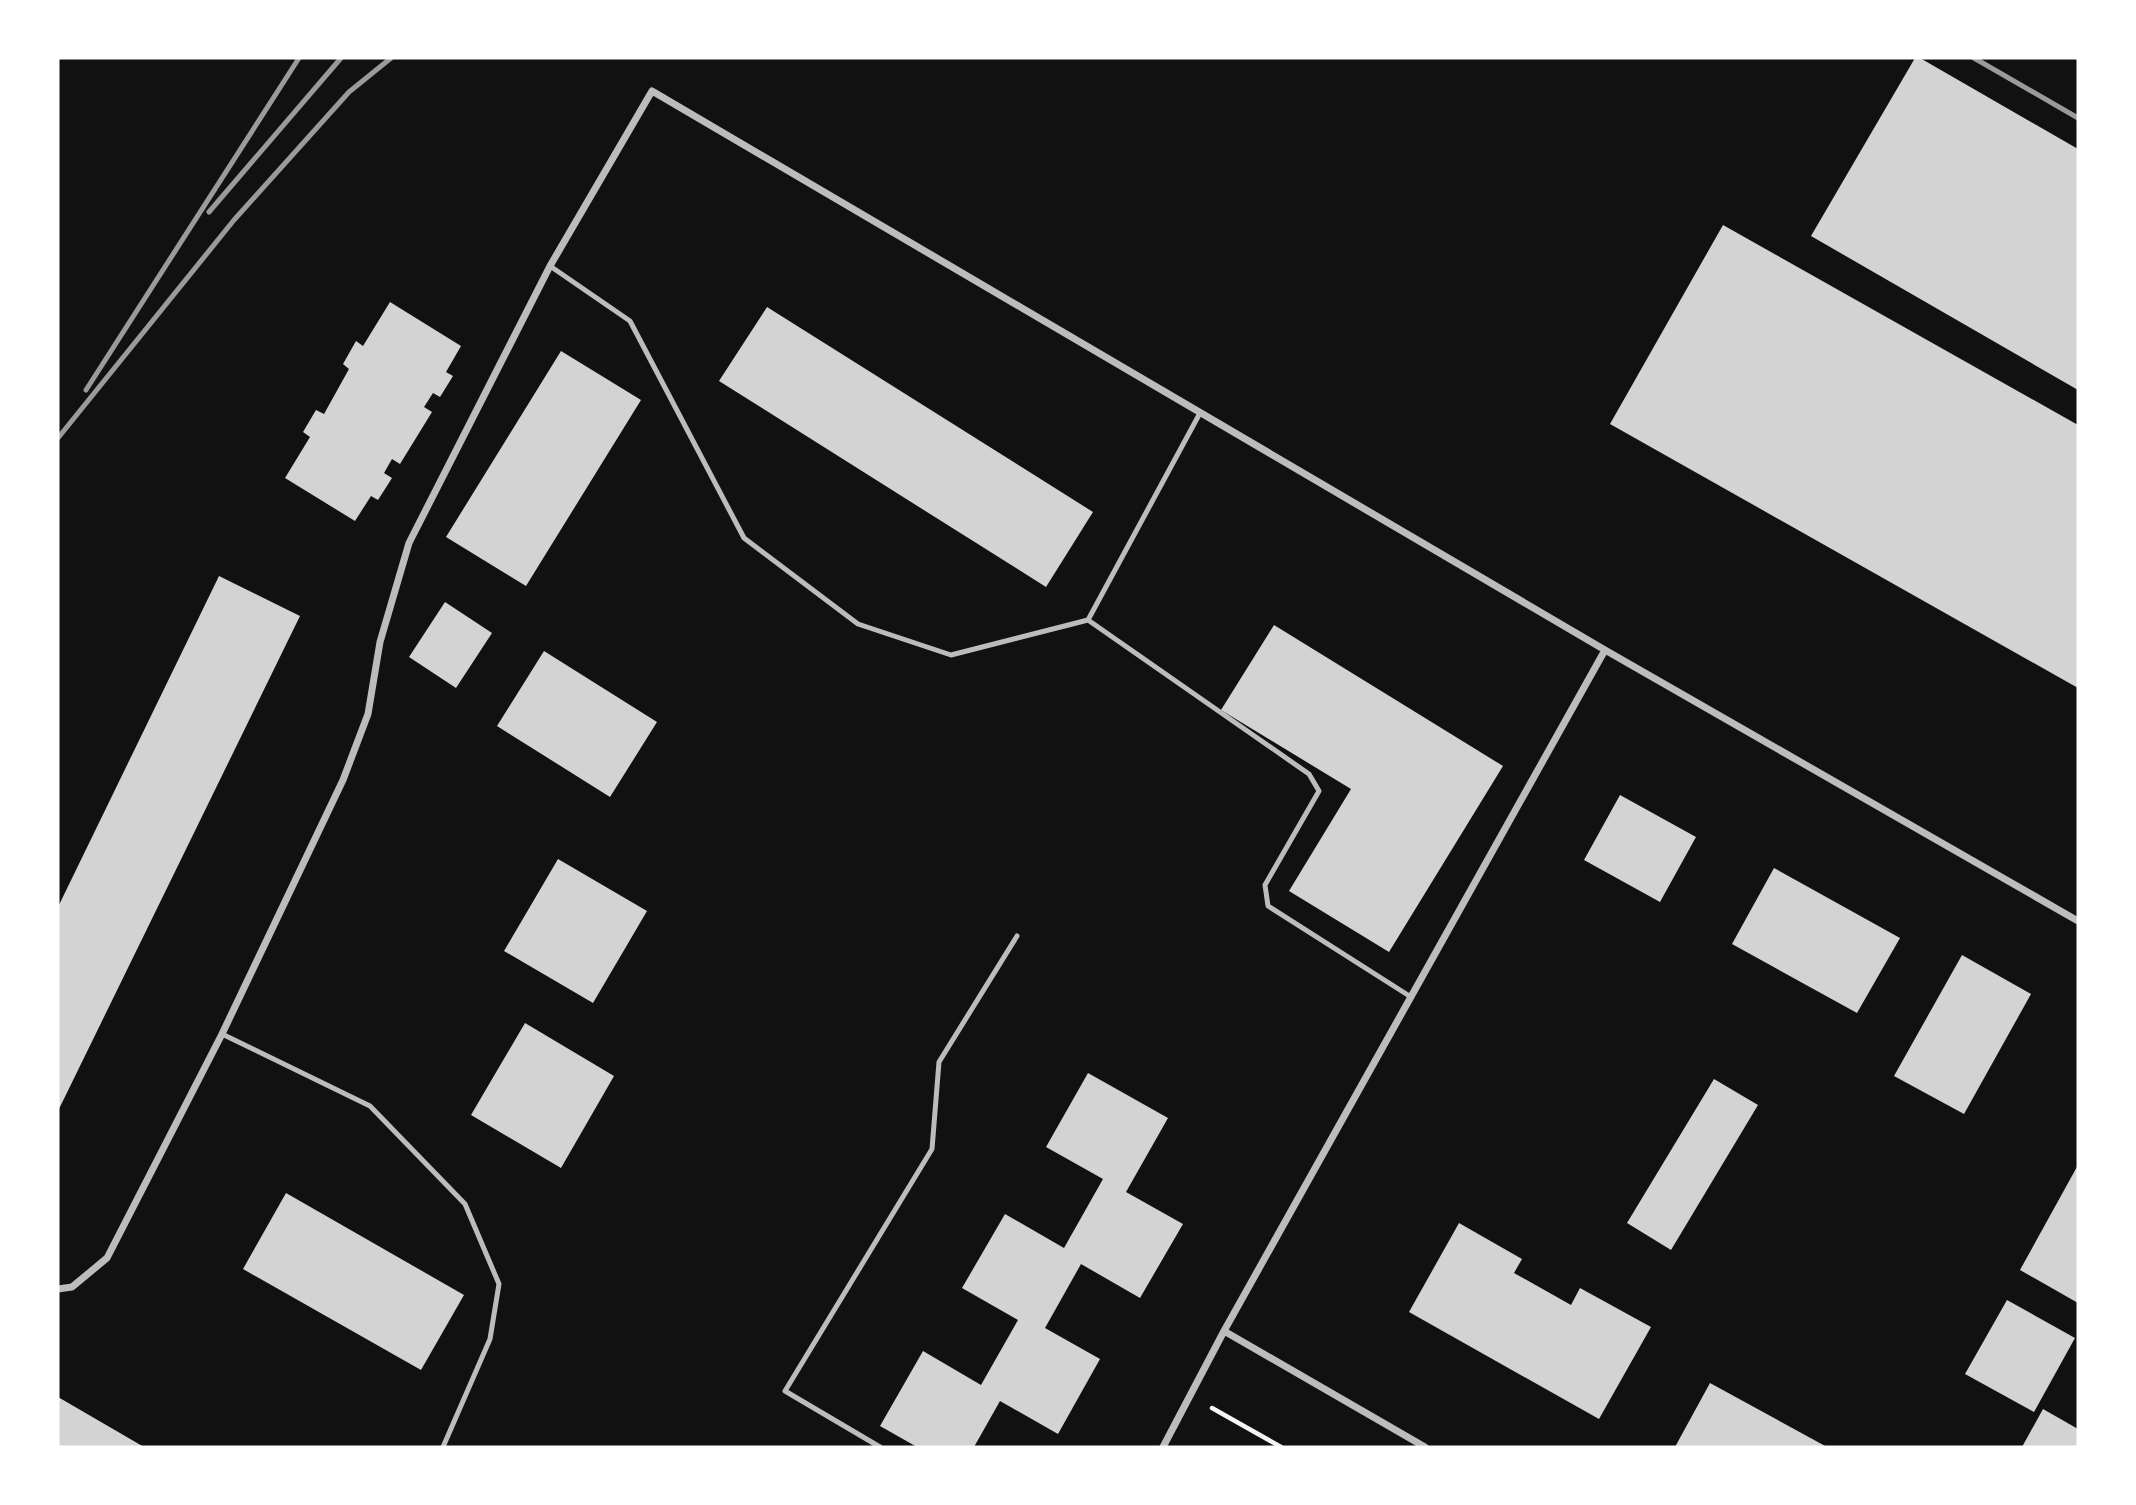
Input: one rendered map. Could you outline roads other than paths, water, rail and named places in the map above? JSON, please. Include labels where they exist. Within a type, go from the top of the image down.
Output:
[{"type":"street","points":[[58,1289],[72,1287],[107,1258],[222,1034],[343,780],[369,714],[380,642],[409,543],[550,266],[652,91],[1605,650],[2078,921]]},
{"type":"street","points":[[1163,1447],[1224,1331],[1605,650]]},
{"type":"street","points":[[1224,1331],[1425,1447]]},
{"type":"lane","points":[[550,266],[630,321],[744,538],[858,624],[951,656],[1088,620],[1200,413]]},
{"type":"lane","points":[[1088,620],[1309,774],[1319,791],[1265,885],[1268,906],[1411,997]]},
{"type":"lane","points":[[880,1447],[785,1391],[932,1149],[939,1062],[1017,936]]},
{"type":"lane","points":[[222,1034],[370,1106],[465,1204],[499,1284],[490,1339],[443,1447]]},
{"type":"railway","points":[[86,390],[299,58]]},
{"type":"railway","points":[[209,212],[341,58]]},
{"type":"railway","points":[[58,438],[234,220],[349,92],[391,58]]},
{"type":"railway","points":[[1974,58],[2078,118]]}]
